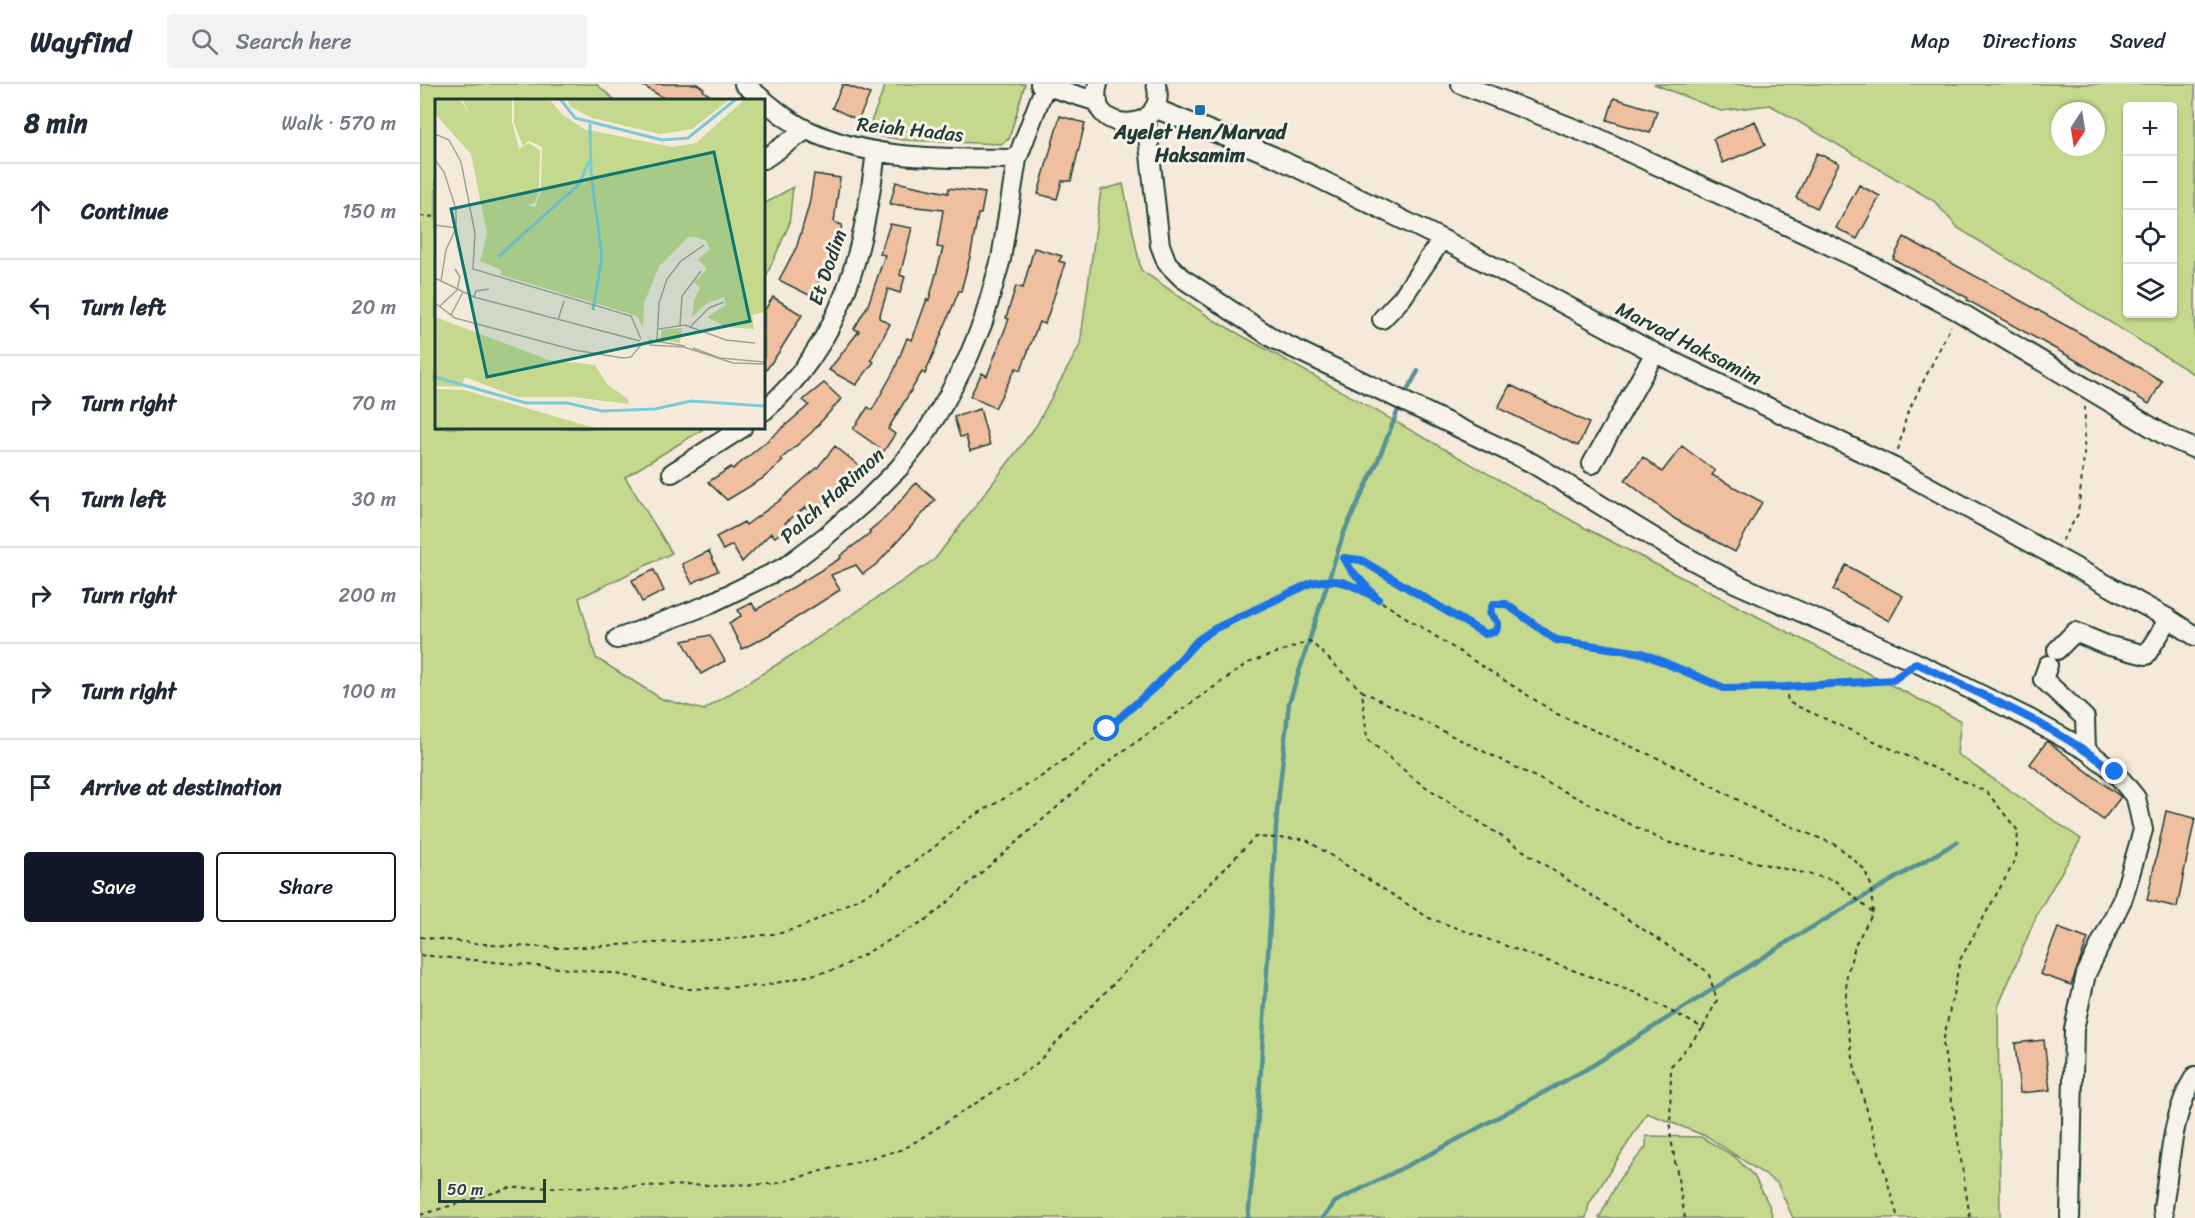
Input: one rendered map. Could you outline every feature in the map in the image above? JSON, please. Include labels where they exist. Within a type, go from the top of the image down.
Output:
[{"type":"street","name":"Reiah Hadas","points":[[744,84],[763,99]]},
{"type":"street","points":[[1042,85],[1098,93],[1107,117],[1117,122],[1136,123],[1150,113],[1158,98],[1156,84]]},
{"type":"street","points":[[1461,84],[1606,142],[1859,259],[1958,311],[2168,437],[2195,449]]},
{"type":"street","name":"Palch HaRimon","points":[[617,639],[705,606],[785,567],[834,529],[899,468],[924,436],[968,358],[983,322],[1000,259],[1017,159],[1042,85]]},
{"type":"street","name":"Reiah Hadas","points":[[765,101],[806,130],[845,145],[876,151],[939,157],[1017,159]]},
{"type":"street","points":[[1150,113],[1160,245],[1167,263],[1182,278],[1274,339],[1532,463],[1679,553],[1727,579],[1916,663],[2026,717],[2086,750],[2115,772],[2136,798],[2143,830],[2123,898],[2086,974],[2074,1029],[2070,1218]]},
{"type":"street","name":"Marvad Haksamim","points":[[1150,113],[1273,156],[1442,239],[1655,353],[1893,467],[2169,619],[2195,636]]},
{"type":"street","points":[[765,158],[806,130]]},
{"type":"street","name":"Et Dodim","points":[[765,410],[781,396],[800,372],[824,338],[844,300],[864,230],[876,151]]},
{"type":"street","points":[[1382,320],[1402,298],[1442,239]]},
{"type":"street","points":[[1592,464],[1655,353]]},
{"type":"street","points":[[672,473],[741,429]]},
{"type":"street","points":[[2058,650],[2075,632],[2106,645],[2146,655],[2169,619]]},
{"type":"street","points":[[2048,665],[2043,679],[2085,718],[2086,750]]},
{"type":"street","points":[[2164,1218],[2163,1208],[2179,1111],[2192,1085]]},
{"type":"path","points":[[420,216],[435,217]]},
{"type":"path","points":[[1893,467],[1907,414],[1958,311]]},
{"type":"path","points":[[2053,556],[2078,514],[2084,456],[2085,388]]},
{"type":"path","points":[[1378,599],[1351,570],[1344,558],[1361,560],[1485,634],[1496,631],[1498,623],[1490,613],[1493,604],[1506,604],[1556,640],[1642,653],[1724,688],[1786,687],[1893,680],[1916,663]]},
{"type":"path","points":[[420,937],[493,945],[561,948],[730,939],[781,933],[804,926],[877,889],[932,849],[965,821],[1038,779],[1107,729],[1157,685],[1198,640],[1214,629],[1311,583],[1326,579],[1343,580],[1378,599],[1557,714],[1678,767],[1769,817],[1838,846],[1864,869],[1871,885],[1873,913],[1856,943],[1847,974],[1845,1012],[1855,1069],[1898,1218]]},
{"type":"path","points":[[420,955],[612,973],[689,989],[763,986],[838,969],[929,918],[1115,757],[1248,663],[1310,641],[1362,691],[1666,842],[1834,880],[1873,913]]},
{"type":"path","points":[[1786,687],[1788,702],[1987,792],[2018,831],[2016,859],[1960,960],[1943,1043],[1970,1218]]},
{"type":"path","points":[[1362,691],[1367,739],[1417,781],[1708,972],[1717,1000],[1703,1028],[1671,1066],[1670,1133],[1685,1218]]},
{"type":"path","points":[[420,1215],[509,1188],[774,1184],[904,1149],[1034,1066],[1255,837],[1305,839],[1429,918],[1636,993],[1703,1028]]},
{"type":"green space","points":[[420,84],[596,84],[614,99],[435,99],[435,429],[703,429],[625,477],[672,553],[579,598],[596,658],[662,699],[704,710],[795,653],[935,559],[1036,426],[1080,345],[1101,190],[1123,184],[1141,270],[1214,320],[1587,529],[1961,721],[1957,754],[2081,839],[2038,912],[1998,1007],[2000,1218],[1793,1218],[1777,1183],[1708,1137],[1647,1113],[1589,1204],[1586,1218],[420,1218]]},
{"type":"green space","points":[[886,84],[1025,84],[1009,139],[1001,144],[904,140],[866,134]]},
{"type":"green space","points":[[1654,84],[2195,84],[2195,375],[1958,228],[1934,201],[1770,105],[1721,111]]},
{"type":"green space","points":[[793,187],[789,225],[765,279],[765,203]]},
{"type":"green space","points":[[1646,1136],[1701,1137],[1734,1156],[1754,1176],[1773,1218],[1599,1218],[1620,1178],[1646,1147]]},
{"type":"building","points":[[640,84],[697,84],[715,99],[665,99]]},
{"type":"building","points":[[843,84],[870,94],[858,120],[832,108]]},
{"type":"building","points":[[1614,98],[1657,111],[1650,133],[1607,120]]},
{"type":"building","points":[[1060,116],[1085,123],[1071,181],[1062,181],[1057,199],[1038,194]]},
{"type":"building","points":[[1755,121],[1765,145],[1723,163],[1713,139]]},
{"type":"building","points":[[1817,153],[1839,163],[1817,208],[1796,198]]},
{"type":"building","points":[[814,174],[840,178],[834,222],[842,225],[834,254],[811,296],[779,280],[797,246],[809,205]]},
{"type":"building","points":[[896,182],[948,193],[949,188],[985,193],[981,214],[978,214],[961,291],[959,291],[925,374],[922,372],[888,429],[895,434],[884,451],[853,429],[868,407],[872,410],[894,371],[907,338],[912,340],[927,299],[929,300],[943,248],[937,247],[943,210],[890,204]]},
{"type":"building","points":[[1859,185],[1880,196],[1857,239],[1836,228]]},
{"type":"building","points":[[890,224],[912,228],[900,275],[905,277],[900,293],[888,289],[879,318],[890,324],[871,360],[874,362],[856,385],[829,370],[859,331],[854,329],[868,305],[885,255],[880,254]]},
{"type":"building","points":[[1904,237],[2162,381],[2149,404],[1967,300],[1968,298],[1893,259]]},
{"type":"building","points":[[1034,248],[1062,256],[1059,261],[1065,263],[1045,324],[1039,322],[1021,370],[1016,368],[995,408],[970,396],[982,373],[987,376],[1009,319],[1006,318],[1016,286],[1023,288]]},
{"type":"building","points":[[773,297],[802,315],[765,372],[765,309]]},
{"type":"building","points":[[824,383],[841,399],[811,433],[762,479],[727,500],[708,482],[731,467],[733,469],[773,436],[809,405],[803,400]]},
{"type":"building","points":[[1510,385],[1589,423],[1578,446],[1498,408]]},
{"type":"building","points":[[980,409],[990,445],[970,451],[966,436],[960,437],[954,417]]},
{"type":"building","points":[[835,446],[863,469],[848,486],[846,484],[812,514],[806,507],[785,523],[788,527],[775,537],[771,533],[742,562],[732,545],[723,550],[716,537],[744,522],[746,525],[779,501],[818,467]]},
{"type":"building","points":[[1682,446],[1715,471],[1712,475],[1762,502],[1735,552],[1675,519],[1625,480],[1643,457],[1662,472]]},
{"type":"building","points":[[916,483],[935,500],[878,563],[863,574],[856,565],[831,575],[840,590],[769,635],[742,649],[729,623],[741,616],[738,610],[752,603],[756,610],[841,558],[840,556],[870,533],[869,531],[887,516]]},
{"type":"building","points":[[709,551],[718,571],[692,583],[682,564]]},
{"type":"building","points":[[1846,565],[1903,596],[1889,621],[1833,590]]},
{"type":"building","points":[[654,570],[664,591],[642,602],[632,580]]},
{"type":"building","points":[[710,635],[725,661],[701,674],[683,641]]},
{"type":"building","points":[[2047,741],[2121,797],[2103,820],[2030,764]]},
{"type":"building","points":[[2166,811],[2195,818],[2177,907],[2147,900]]},
{"type":"building","points":[[2058,928],[2088,939],[2071,985],[2040,974]]},
{"type":"building","points":[[2044,1040],[2050,1090],[2020,1093],[2015,1043]]},
{"type":"waterway","points":[[1403,398],[1418,371]]},
{"type":"waterway","points":[[1248,1218],[1257,1131],[1277,812],[1289,703],[1344,532],[1377,463],[1400,405]]},
{"type":"waterway","points":[[1323,1218],[1335,1202],[1436,1151],[1592,1066],[1792,939],[1957,842]]},
{"type":"place","name":"Ayelet Hen/Marvad Haksamim","points":[[1200,110]]},
{"type":"route","points":[[1107,729],[1157,685],[1198,640],[1214,629],[1311,583],[1326,579],[1343,580],[1378,599],[1351,570],[1344,558],[1361,560],[1485,634],[1496,631],[1498,623],[1490,613],[1493,604],[1506,604],[1556,640],[1642,653],[1724,688],[1786,687],[1893,680],[1916,663],[2026,717],[2086,750],[2115,772]]}]
